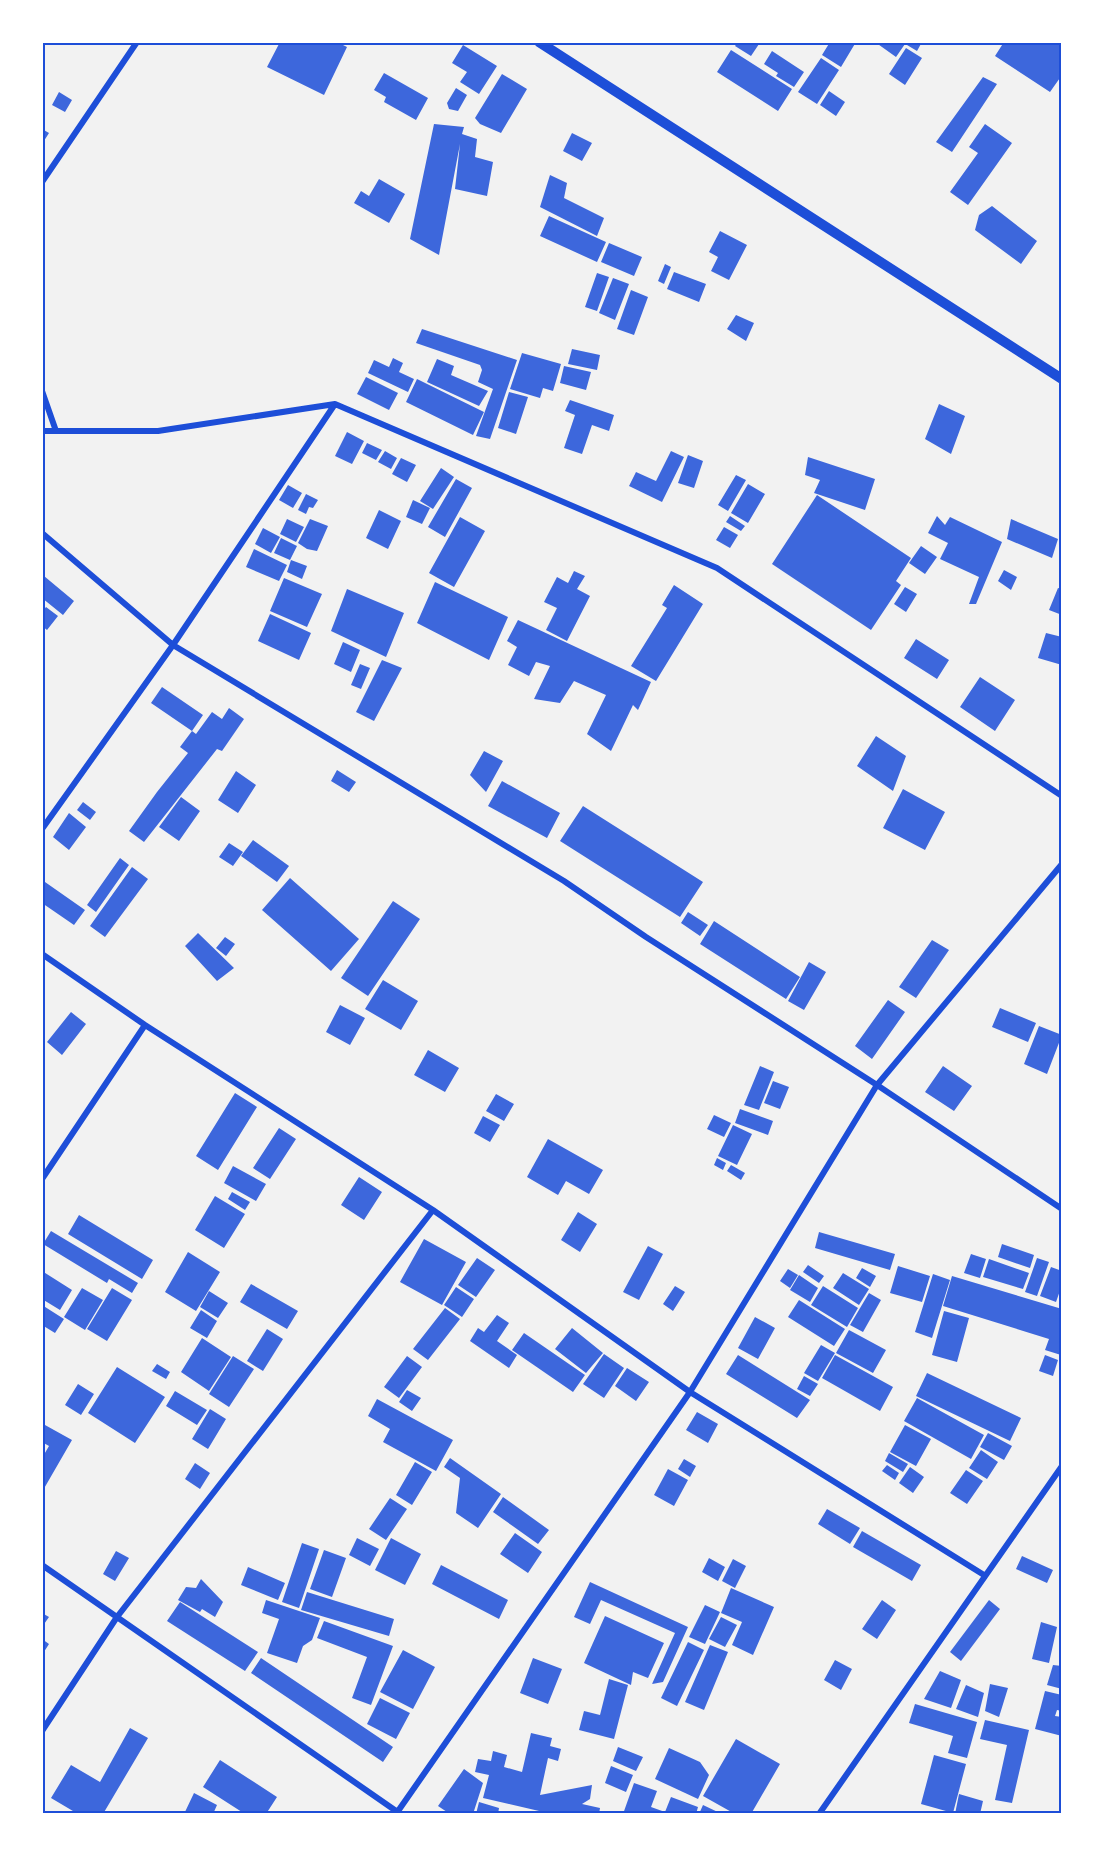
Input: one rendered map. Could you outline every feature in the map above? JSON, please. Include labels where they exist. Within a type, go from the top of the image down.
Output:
[{"type":"street","points":[[42,182],[137,42]]},
{"type":"street","points":[[539,42],[1062,379]]},
{"type":"street","points":[[42,391],[56,431]]},
{"type":"street","points":[[42,829],[173,645],[335,404]]},
{"type":"street","points":[[42,431],[158,431],[335,404],[717,568],[1062,796]]},
{"type":"street","points":[[42,533],[173,645],[564,881],[1062,1209]]},
{"type":"street","points":[[42,1565],[398,1813],[690,1392],[877,1085],[1062,864]]},
{"type":"street","points":[[42,954],[145,1025],[433,1210],[690,1392],[984,1575]]},
{"type":"street","points":[[42,1179],[145,1025]]},
{"type":"street","points":[[42,1731],[117,1617],[433,1210]]},
{"type":"street","points":[[819,1814],[1062,1466]]},
{"type":"building","points":[[280,42],[337,42],[347,47],[324,95],[267,67]]},
{"type":"building","points":[[738,42],[759,44],[751,56],[735,46]]},
{"type":"building","points":[[830,42],[856,42],[841,67],[822,55]]},
{"type":"building","points":[[875,42],[903,42],[905,44],[896,57]]},
{"type":"building","points":[[908,42],[922,42],[917,51],[907,45]]},
{"type":"building","points":[[1004,42],[1062,42],[1062,75],[1050,92],[995,56]]},
{"type":"building","points":[[463,45],[497,66],[479,94],[460,82],[467,72],[452,63]]},
{"type":"building","points":[[906,48],[922,58],[905,85],[889,74]]},
{"type":"building","points":[[731,50],[792,89],[778,111],[717,72]]},
{"type":"building","points":[[772,51],[804,72],[794,87],[776,76],[778,73],[764,64]]},
{"type":"building","points":[[821,58],[839,70],[817,104],[798,92]]},
{"type":"building","points":[[384,73],[428,98],[416,120],[384,102],[386,97],[374,90]]},
{"type":"building","points":[[502,74],[527,89],[501,133],[480,124],[475,118]]},
{"type":"building","points":[[983,77],[997,84],[952,152],[936,142]]},
{"type":"building","points":[[456,88],[467,95],[458,111],[449,109],[447,103]]},
{"type":"building","points":[[829,91],[845,102],[836,116],[820,105]]},
{"type":"building","points":[[59,92],[72,100],[65,112],[52,105]]},
{"type":"building","points":[[434,124],[464,127],[462,134],[477,139],[475,157],[493,162],[487,196],[455,189],[460,144],[439,255],[410,239]]},
{"type":"building","points":[[985,124],[1012,143],[968,205],[950,192],[978,153],[969,147]]},
{"type":"building","points":[[42,129],[49,133],[42,144]]},
{"type":"building","points":[[572,133],[592,143],[582,161],[563,151]]},
{"type":"building","points":[[550,175],[567,183],[564,198],[604,218],[597,236],[540,207]]},
{"type":"building","points":[[379,179],[405,194],[389,223],[354,203],[361,191],[369,196]]},
{"type":"building","points":[[992,206],[1037,241],[1021,264],[975,230],[979,215]]},
{"type":"building","points":[[549,216],[606,242],[597,262],[540,236]]},
{"type":"building","points":[[720,231],[747,245],[729,280],[711,271],[718,257],[709,252]]},
{"type":"building","points":[[609,243],[642,257],[634,276],[601,262]]},
{"type":"building","points":[[665,264],[671,267],[664,284],[658,281]]},
{"type":"building","points":[[674,272],[706,284],[699,302],[667,289]]},
{"type":"building","points":[[597,273],[609,277],[597,311],[585,307]]},
{"type":"building","points":[[613,278],[629,284],[615,320],[599,313]]},
{"type":"building","points":[[631,290],[648,297],[634,335],[617,329]]},
{"type":"building","points":[[736,315],[754,323],[746,341],[727,329]]},
{"type":"building","points":[[422,329],[517,360],[490,439],[476,436],[493,389],[478,382],[482,370],[480,365],[416,343]]},
{"type":"building","points":[[572,349],[600,355],[597,370],[568,364]]},
{"type":"building","points":[[522,353],[561,364],[553,391],[543,388],[540,398],[510,389]]},
{"type":"building","points":[[393,358],[403,363],[399,372],[414,379],[408,392],[368,373],[374,360],[389,367]]},
{"type":"building","points":[[437,359],[454,366],[451,375],[488,391],[479,406],[427,382]]},
{"type":"building","points":[[564,366],[591,372],[586,390],[560,383]]},
{"type":"building","points":[[366,377],[398,393],[389,410],[357,394]]},
{"type":"building","points":[[417,379],[484,412],[473,435],[406,402]]},
{"type":"building","points":[[509,392],[528,397],[516,434],[498,428]]},
{"type":"building","points":[[570,400],[614,415],[609,431],[592,425],[582,454],[564,448],[575,415],[565,411]]},
{"type":"building","points":[[939,404],[965,416],[951,454],[925,439]]},
{"type":"building","points":[[347,432],[364,441],[352,464],[335,456]]},
{"type":"building","points":[[367,443],[382,450],[376,460],[362,453]]},
{"type":"building","points":[[385,451],[397,458],[391,469],[378,462]]},
{"type":"building","points":[[671,451],[684,457],[662,502],[629,486],[636,472],[656,481]]},
{"type":"building","points":[[688,455],[703,461],[694,488],[678,483]]},
{"type":"building","points":[[808,457],[875,479],[865,510],[814,493],[820,480],[805,475]]},
{"type":"building","points":[[401,458],[416,465],[407,482],[392,474]]},
{"type":"building","points":[[441,468],[454,477],[433,509],[420,501]]},
{"type":"building","points":[[736,475],[746,480],[728,511],[718,505]]},
{"type":"building","points":[[456,479],[472,488],[445,537],[428,527]]},
{"type":"building","points":[[748,484],[765,494],[748,523],[731,513]]},
{"type":"building","points":[[288,485],[302,493],[293,508],[279,500]]},
{"type":"building","points":[[306,494],[318,500],[313,508],[309,507],[306,514],[298,510]]},
{"type":"building","points":[[817,495],[911,558],[896,581],[901,585],[871,630],[772,564]]},
{"type":"building","points":[[413,500],[430,508],[422,524],[406,517]]},
{"type":"building","points":[[379,510],[401,521],[388,549],[366,538]]},
{"type":"building","points":[[730,516],[745,526],[741,531],[726,522]]},
{"type":"building","points":[[937,516],[945,525],[950,517],[1002,542],[976,604],[969,604],[979,577],[940,559],[948,543],[928,533]]},
{"type":"building","points":[[460,517],[485,531],[454,587],[429,573]]},
{"type":"building","points":[[287,519],[304,527],[296,542],[280,534]]},
{"type":"building","points":[[310,519],[328,526],[317,551],[307,549],[298,543]]},
{"type":"building","points":[[1011,519],[1058,539],[1052,558],[1007,539]]},
{"type":"building","points":[[724,527],[738,535],[730,548],[716,540]]},
{"type":"building","points":[[263,528],[280,537],[271,553],[255,544]]},
{"type":"building","points":[[281,538],[297,546],[290,560],[274,553]]},
{"type":"building","points":[[921,546],[937,557],[925,574],[909,563]]},
{"type":"building","points":[[254,549],[287,565],[279,581],[246,567]]},
{"type":"building","points":[[291,560],[307,566],[302,579],[287,572]]},
{"type":"building","points":[[1004,570],[1017,577],[1011,590],[998,581]]},
{"type":"building","points":[[574,571],[585,576],[577,589],[590,596],[567,641],[546,630],[557,608],[544,602],[557,577],[568,583]]},
{"type":"building","points":[[44,576],[74,601],[63,615],[42,598]]},
{"type":"building","points":[[284,578],[322,594],[307,627],[270,611]]},
{"type":"building","points":[[435,582],[508,617],[489,660],[417,623]]},
{"type":"building","points":[[674,585],[703,604],[656,681],[631,666],[667,608],[662,605]]},
{"type":"building","points":[[905,587],[917,594],[906,612],[894,604]]},
{"type":"building","points":[[1058,588],[1062,589],[1062,615],[1049,610]]},
{"type":"building","points":[[347,589],[404,613],[386,657],[331,631]]},
{"type":"building","points":[[46,607],[58,616],[47,630],[42,626],[42,612]]},
{"type":"building","points":[[270,614],[311,633],[299,660],[258,641]]},
{"type":"building","points":[[518,620],[651,682],[638,710],[633,705],[611,751],[587,734],[606,695],[574,681],[560,703],[534,699],[550,666],[536,662],[529,676],[508,665],[517,647],[507,641]]},
{"type":"building","points":[[1046,633],[1062,637],[1062,665],[1038,658]]},
{"type":"building","points":[[916,639],[949,660],[937,679],[904,658]]},
{"type":"building","points":[[343,642],[360,650],[351,672],[334,664]]},
{"type":"building","points":[[382,660],[402,668],[374,721],[356,712]]},
{"type":"building","points":[[360,664],[370,668],[361,689],[351,685]]},
{"type":"building","points":[[980,677],[1015,700],[995,731],[960,707]]},
{"type":"building","points":[[162,687],[203,715],[192,731],[151,703]]},
{"type":"building","points":[[229,708],[244,719],[222,751],[217,749],[144,842],[129,831],[188,753],[180,747],[192,731],[196,734],[212,712],[222,719]]},
{"type":"building","points":[[876,736],[906,756],[893,791],[857,766]]},
{"type":"building","points":[[484,751],[503,761],[486,792],[470,775]]},
{"type":"building","points":[[337,770],[356,782],[349,792],[331,781]]},
{"type":"building","points":[[236,771],[256,785],[238,813],[218,800]]},
{"type":"building","points":[[502,781],[560,813],[547,838],[488,806]]},
{"type":"building","points":[[903,789],[945,812],[925,850],[883,828]]},
{"type":"building","points":[[181,797],[200,811],[179,841],[159,827]]},
{"type":"building","points":[[83,802],[96,812],[90,820],[77,810]]},
{"type":"building","points":[[583,806],[703,882],[680,917],[560,841]]},
{"type":"building","points":[[69,813],[86,827],[69,850],[53,837]]},
{"type":"building","points":[[253,840],[289,866],[277,882],[241,856]]},
{"type":"building","points":[[229,843],[243,852],[233,866],[219,857]]},
{"type":"building","points":[[120,858],[129,865],[96,912],[87,905]]},
{"type":"building","points":[[132,867],[148,879],[105,937],[90,926]]},
{"type":"building","points":[[290,878],[359,939],[331,971],[262,910]]},
{"type":"building","points":[[45,882],[85,910],[74,925],[42,903],[42,887]]},
{"type":"building","points":[[393,901],[420,919],[368,996],[341,978]]},
{"type":"building","points":[[688,912],[708,925],[700,936],[681,923]]},
{"type":"building","points":[[714,921],[800,977],[786,999],[700,944]]},
{"type":"building","points":[[198,933],[234,968],[217,981],[185,946]]},
{"type":"building","points":[[225,937],[235,944],[226,956],[216,948]]},
{"type":"building","points":[[932,940],[949,950],[916,998],[899,987]]},
{"type":"building","points":[[809,962],[826,972],[804,1010],[788,1001]]},
{"type":"building","points":[[383,980],[418,1001],[401,1030],[365,1009]]},
{"type":"building","points":[[888,1000],[905,1012],[872,1059],[855,1046]]},
{"type":"building","points":[[340,1005],[365,1018],[350,1045],[326,1032]]},
{"type":"building","points":[[1000,1008],[1036,1023],[1028,1042],[992,1027]]},
{"type":"building","points":[[71,1012],[86,1024],[62,1055],[47,1042]]},
{"type":"building","points":[[1039,1026],[1062,1035],[1047,1074],[1024,1064]]},
{"type":"building","points":[[428,1050],[459,1068],[445,1092],[414,1075]]},
{"type":"building","points":[[760,1066],[774,1072],[759,1110],[744,1105]]},
{"type":"building","points":[[943,1066],[972,1086],[954,1111],[925,1092]]},
{"type":"building","points":[[773,1081],[789,1087],[780,1109],[764,1103]]},
{"type":"building","points":[[235,1093],[257,1107],[218,1170],[196,1156]]},
{"type":"building","points":[[496,1094],[514,1104],[504,1121],[486,1111]]},
{"type":"building","points":[[740,1109],[773,1121],[768,1135],[735,1123]]},
{"type":"building","points":[[714,1115],[731,1123],[724,1137],[707,1129]]},
{"type":"building","points":[[483,1116],[500,1125],[490,1142],[474,1133]]},
{"type":"building","points":[[733,1125],[752,1134],[737,1165],[718,1156]]},
{"type":"building","points":[[279,1128],[296,1139],[270,1179],[253,1168]]},
{"type":"building","points":[[548,1139],[603,1170],[589,1194],[566,1181],[558,1195],[527,1177]]},
{"type":"building","points":[[717,1158],[726,1163],[723,1170],[714,1165]]},
{"type":"building","points":[[731,1165],[745,1173],[741,1180],[727,1171]]},
{"type":"building","points":[[233,1166],[266,1184],[256,1201],[224,1183]]},
{"type":"building","points":[[359,1177],[382,1192],[364,1220],[341,1205]]},
{"type":"building","points":[[232,1192],[250,1202],[245,1210],[228,1199]]},
{"type":"building","points":[[215,1196],[245,1214],[224,1248],[195,1230]]},
{"type":"building","points":[[578,1212],[597,1224],[580,1252],[561,1240]]},
{"type":"building","points":[[79,1215],[153,1260],[142,1279],[68,1234]]},
{"type":"building","points":[[51,1231],[138,1283],[132,1293],[109,1279],[107,1283],[43,1244]]},
{"type":"building","points":[[819,1232],[895,1254],[890,1270],[815,1248]]},
{"type":"building","points":[[424,1239],[466,1262],[442,1305],[400,1282]]},
{"type":"building","points":[[1002,1244],[1034,1255],[1030,1268],[998,1257]]},
{"type":"building","points":[[648,1246],[663,1254],[639,1300],[623,1292]]},
{"type":"building","points":[[188,1252],[220,1272],[196,1311],[165,1292]]},
{"type":"building","points":[[971,1254],[986,1259],[980,1278],[964,1273]]},
{"type":"building","points":[[477,1258],[495,1270],[476,1297],[458,1285]]},
{"type":"building","points":[[1037,1258],[1049,1262],[1037,1296],[1025,1292]]},
{"type":"building","points":[[989,1259],[1029,1273],[1023,1289],[983,1277]]},
{"type":"building","points":[[808,1265],[824,1276],[819,1283],[803,1272]]},
{"type":"building","points":[[898,1266],[930,1276],[922,1302],[890,1293]]},
{"type":"building","points":[[1051,1267],[1062,1271],[1062,1285],[1056,1302],[1040,1296]]},
{"type":"building","points":[[862,1268],[876,1276],[870,1287],[856,1278]]},
{"type":"building","points":[[788,1269],[798,1275],[790,1288],[780,1281]]},
{"type":"building","points":[[42,1271],[72,1290],[60,1310],[42,1299]]},
{"type":"building","points":[[843,1273],[869,1289],[859,1305],[833,1288]]},
{"type":"building","points":[[933,1274],[950,1280],[932,1338],[915,1332]]},
{"type":"building","points":[[799,1275],[818,1288],[810,1302],[790,1290]]},
{"type":"building","points":[[952,1276],[1062,1309],[1061,1355],[1045,1350],[1049,1339],[943,1306]]},
{"type":"building","points":[[251,1284],[298,1311],[287,1329],[240,1302]]},
{"type":"building","points":[[675,1286],[685,1292],[673,1311],[663,1304]]},
{"type":"building","points":[[823,1286],[858,1308],[847,1327],[811,1305]]},
{"type":"building","points":[[456,1287],[474,1299],[462,1317],[444,1305]]},
{"type":"building","points":[[82,1288],[103,1300],[85,1330],[64,1317]]},
{"type":"building","points":[[112,1288],[132,1300],[107,1341],[87,1329]]},
{"type":"building","points":[[209,1291],[228,1303],[218,1318],[200,1307]]},
{"type":"building","points":[[869,1293],[881,1300],[863,1332],[850,1325]]},
{"type":"building","points":[[799,1300],[845,1329],[834,1346],[788,1317]]},
{"type":"building","points":[[42,1305],[64,1319],[55,1333],[42,1325]]},
{"type":"building","points":[[445,1308],[460,1319],[428,1360],[413,1349]]},
{"type":"building","points":[[201,1310],[217,1321],[207,1338],[190,1328]]},
{"type":"building","points":[[944,1311],[969,1318],[957,1362],[932,1355]]},
{"type":"building","points":[[497,1315],[509,1323],[497,1341],[517,1355],[509,1368],[470,1341],[478,1328],[484,1332]]},
{"type":"building","points":[[755,1317],[775,1328],[758,1359],[738,1348]]},
{"type":"building","points":[[572,1328],[603,1353],[586,1373],[555,1349]]},
{"type":"building","points":[[267,1329],[283,1339],[263,1371],[247,1361]]},
{"type":"building","points":[[849,1330],[886,1350],[873,1373],[836,1353]]},
{"type":"building","points":[[524,1333],[585,1375],[573,1392],[512,1350]]},
{"type":"building","points":[[202,1338],[231,1357],[209,1391],[181,1372]]},
{"type":"building","points":[[821,1345],[835,1353],[818,1381],[804,1373]]},
{"type":"building","points":[[604,1354],[624,1368],[604,1398],[583,1384]]},
{"type":"building","points":[[738,1355],[810,1400],[797,1418],[726,1374]]},
{"type":"building","points":[[835,1355],[893,1387],[880,1411],[822,1378]]},
{"type":"building","points":[[1045,1355],[1058,1360],[1053,1376],[1039,1371]]},
{"type":"building","points":[[233,1356],[254,1369],[229,1407],[209,1394]]},
{"type":"building","points":[[407,1356],[422,1367],[399,1398],[384,1387]]},
{"type":"building","points":[[157,1364],[170,1372],[166,1379],[152,1371]]},
{"type":"building","points":[[117,1367],[165,1397],[135,1443],[88,1413]]},
{"type":"building","points":[[627,1368],[649,1382],[636,1401],[615,1386]]},
{"type":"building","points":[[927,1373],[1021,1418],[1010,1441],[916,1396]]},
{"type":"building","points":[[804,1376],[818,1384],[810,1396],[797,1389]]},
{"type":"building","points":[[78,1384],[94,1394],[81,1415],[65,1405]]},
{"type":"building","points":[[407,1390],[421,1398],[412,1411],[399,1402]]},
{"type":"building","points":[[175,1391],[207,1410],[197,1425],[166,1406]]},
{"type":"building","points":[[917,1398],[984,1435],[971,1459],[904,1421]]},
{"type":"building","points":[[377,1399],[453,1440],[436,1471],[383,1442],[390,1429],[368,1416]]},
{"type":"building","points":[[210,1409],[226,1419],[208,1449],[192,1439]]},
{"type":"building","points":[[697,1412],[718,1424],[708,1443],[686,1430]]},
{"type":"building","points":[[45,1425],[72,1440],[42,1492],[42,1458],[49,1446],[42,1442],[42,1431]]},
{"type":"building","points":[[905,1425],[931,1439],[916,1466],[890,1452]]},
{"type":"building","points":[[988,1433],[1012,1446],[1004,1460],[980,1447]]},
{"type":"building","points":[[981,1450],[998,1462],[987,1479],[969,1468]]},
{"type":"building","points":[[889,1453],[908,1464],[903,1472],[885,1461]]},
{"type":"building","points":[[450,1458],[501,1494],[478,1528],[456,1513],[460,1478],[444,1467]]},
{"type":"building","points":[[684,1459],[696,1466],[690,1477],[678,1469]]},
{"type":"building","points":[[415,1462],[432,1472],[412,1505],[396,1495]]},
{"type":"building","points":[[195,1463],[210,1473],[200,1489],[185,1479]]},
{"type":"building","points":[[887,1465],[899,1473],[895,1480],[882,1471]]},
{"type":"building","points":[[910,1467],[924,1477],[913,1493],[899,1483]]},
{"type":"building","points":[[668,1469],[688,1480],[674,1506],[654,1495]]},
{"type":"building","points":[[966,1470],[983,1481],[967,1504],[950,1493]]},
{"type":"building","points":[[503,1497],[549,1530],[538,1544],[493,1512]]},
{"type":"building","points":[[390,1498],[407,1509],[386,1540],[369,1529]]},
{"type":"building","points":[[827,1509],[860,1528],[850,1544],[818,1524]]},
{"type":"building","points":[[862,1531],[921,1565],[912,1581],[853,1547]]},
{"type":"building","points":[[515,1533],[542,1552],[528,1573],[500,1554]]},
{"type":"building","points":[[357,1538],[379,1549],[370,1566],[349,1555]]},
{"type":"building","points":[[391,1538],[421,1554],[405,1585],[375,1570]]},
{"type":"building","points":[[302,1543],[319,1549],[299,1608],[282,1602]]},
{"type":"building","points":[[324,1550],[346,1558],[332,1597],[310,1589]]},
{"type":"building","points":[[116,1551],[129,1558],[115,1581],[103,1574]]},
{"type":"building","points":[[1022,1556],[1053,1570],[1047,1583],[1016,1569]]},
{"type":"building","points":[[709,1558],[725,1567],[718,1581],[702,1572]]},
{"type":"building","points":[[733,1559],[746,1566],[735,1588],[722,1581]]},
{"type":"building","points":[[441,1565],[508,1600],[499,1619],[432,1584]]},
{"type":"building","points":[[248,1567],[285,1583],[278,1600],[241,1585]]},
{"type":"building","points":[[201,1579],[223,1602],[215,1617],[202,1609],[200,1612],[178,1600],[186,1587],[196,1588]]},
{"type":"building","points":[[590,1582],[688,1627],[663,1682],[652,1684],[675,1633],[601,1600],[590,1624],[574,1617]]},
{"type":"building","points":[[731,1588],[774,1607],[753,1655],[732,1645],[742,1622],[721,1613]]},
{"type":"building","points":[[307,1592],[394,1619],[389,1636],[301,1610]]},
{"type":"building","points":[[266,1600],[320,1618],[312,1640],[303,1646],[297,1663],[267,1653],[279,1619],[262,1613]]},
{"type":"building","points":[[882,1600],[896,1610],[877,1639],[862,1629]]},
{"type":"building","points":[[989,1600],[1000,1609],[961,1661],[950,1652]]},
{"type":"building","points":[[180,1602],[258,1652],[245,1671],[167,1621]]},
{"type":"building","points":[[705,1605],[720,1612],[705,1644],[689,1637]]},
{"type":"building","points":[[42,1613],[49,1617],[42,1627]]},
{"type":"building","points":[[605,1616],[664,1643],[648,1678],[633,1672],[631,1685],[584,1663]]},
{"type":"building","points":[[721,1617],[737,1625],[725,1647],[709,1639]]},
{"type":"building","points":[[324,1621],[393,1646],[371,1705],[352,1698],[367,1657],[317,1638]]},
{"type":"building","points":[[1041,1622],[1057,1627],[1049,1663],[1032,1659]]},
{"type":"building","points":[[42,1639],[49,1644],[42,1655]]},
{"type":"building","points":[[688,1642],[704,1650],[677,1706],[661,1698]]},
{"type":"building","points":[[710,1645],[728,1652],[704,1710],[685,1702]]},
{"type":"building","points":[[403,1650],[435,1667],[413,1709],[380,1692]]},
{"type":"building","points":[[261,1658],[393,1747],[383,1762],[251,1673]]},
{"type":"building","points":[[533,1658],[562,1669],[548,1704],[520,1693]]},
{"type":"building","points":[[835,1660],[852,1669],[841,1690],[824,1680]]},
{"type":"building","points":[[1053,1665],[1062,1666],[1062,1689],[1047,1685]]},
{"type":"building","points":[[940,1671],[961,1680],[951,1708],[924,1699]]},
{"type":"building","points":[[609,1679],[628,1685],[614,1739],[579,1730],[584,1711],[600,1715]]},
{"type":"building","points":[[990,1684],[1008,1688],[999,1717],[985,1711]]},
{"type":"building","points":[[966,1685],[984,1693],[978,1717],[956,1709]]},
{"type":"building","points":[[1045,1691],[1062,1695],[1062,1711],[1057,1710],[1055,1716],[1062,1717],[1062,1736],[1035,1729]]},
{"type":"building","points":[[380,1698],[410,1713],[396,1739],[367,1724]]},
{"type":"building","points":[[915,1704],[977,1722],[967,1758],[948,1753],[953,1736],[909,1723]]},
{"type":"building","points":[[985,1720],[1029,1730],[1012,1803],[995,1800],[1007,1745],[980,1739]]},
{"type":"building","points":[[130,1728],[148,1738],[103,1814],[78,1814],[51,1798],[71,1765],[100,1782]]},
{"type":"building","points":[[531,1733],[552,1738],[550,1746],[561,1749],[558,1761],[548,1758],[540,1795],[592,1785],[590,1799],[582,1804],[600,1808],[599,1814],[552,1814],[483,1798],[489,1775],[475,1772],[478,1759],[491,1761],[493,1751],[507,1755],[504,1767],[522,1772]]},
{"type":"building","points":[[736,1739],[780,1764],[751,1814],[735,1814],[703,1796]]},
{"type":"building","points":[[618,1747],[643,1757],[636,1771],[613,1761]]},
{"type":"building","points":[[669,1748],[700,1762],[709,1775],[698,1799],[655,1779]]},
{"type":"building","points":[[934,1755],[966,1764],[953,1813],[921,1804]]},
{"type":"building","points":[[220,1760],[277,1797],[266,1814],[245,1814],[203,1787]]},
{"type":"building","points":[[611,1766],[633,1775],[626,1792],[605,1783]]},
{"type":"building","points":[[464,1769],[483,1783],[473,1814],[450,1814],[438,1806]]},
{"type":"building","points":[[634,1783],[657,1791],[651,1807],[665,1812],[671,1797],[698,1807],[696,1814],[623,1814]]},
{"type":"building","points":[[194,1793],[217,1805],[213,1814],[184,1814]]},
{"type":"building","points":[[959,1794],[983,1801],[980,1814],[955,1814]]},
{"type":"building","points":[[479,1802],[499,1808],[498,1814],[476,1814]]},
{"type":"building","points":[[703,1805],[722,1814],[699,1814]]}]
